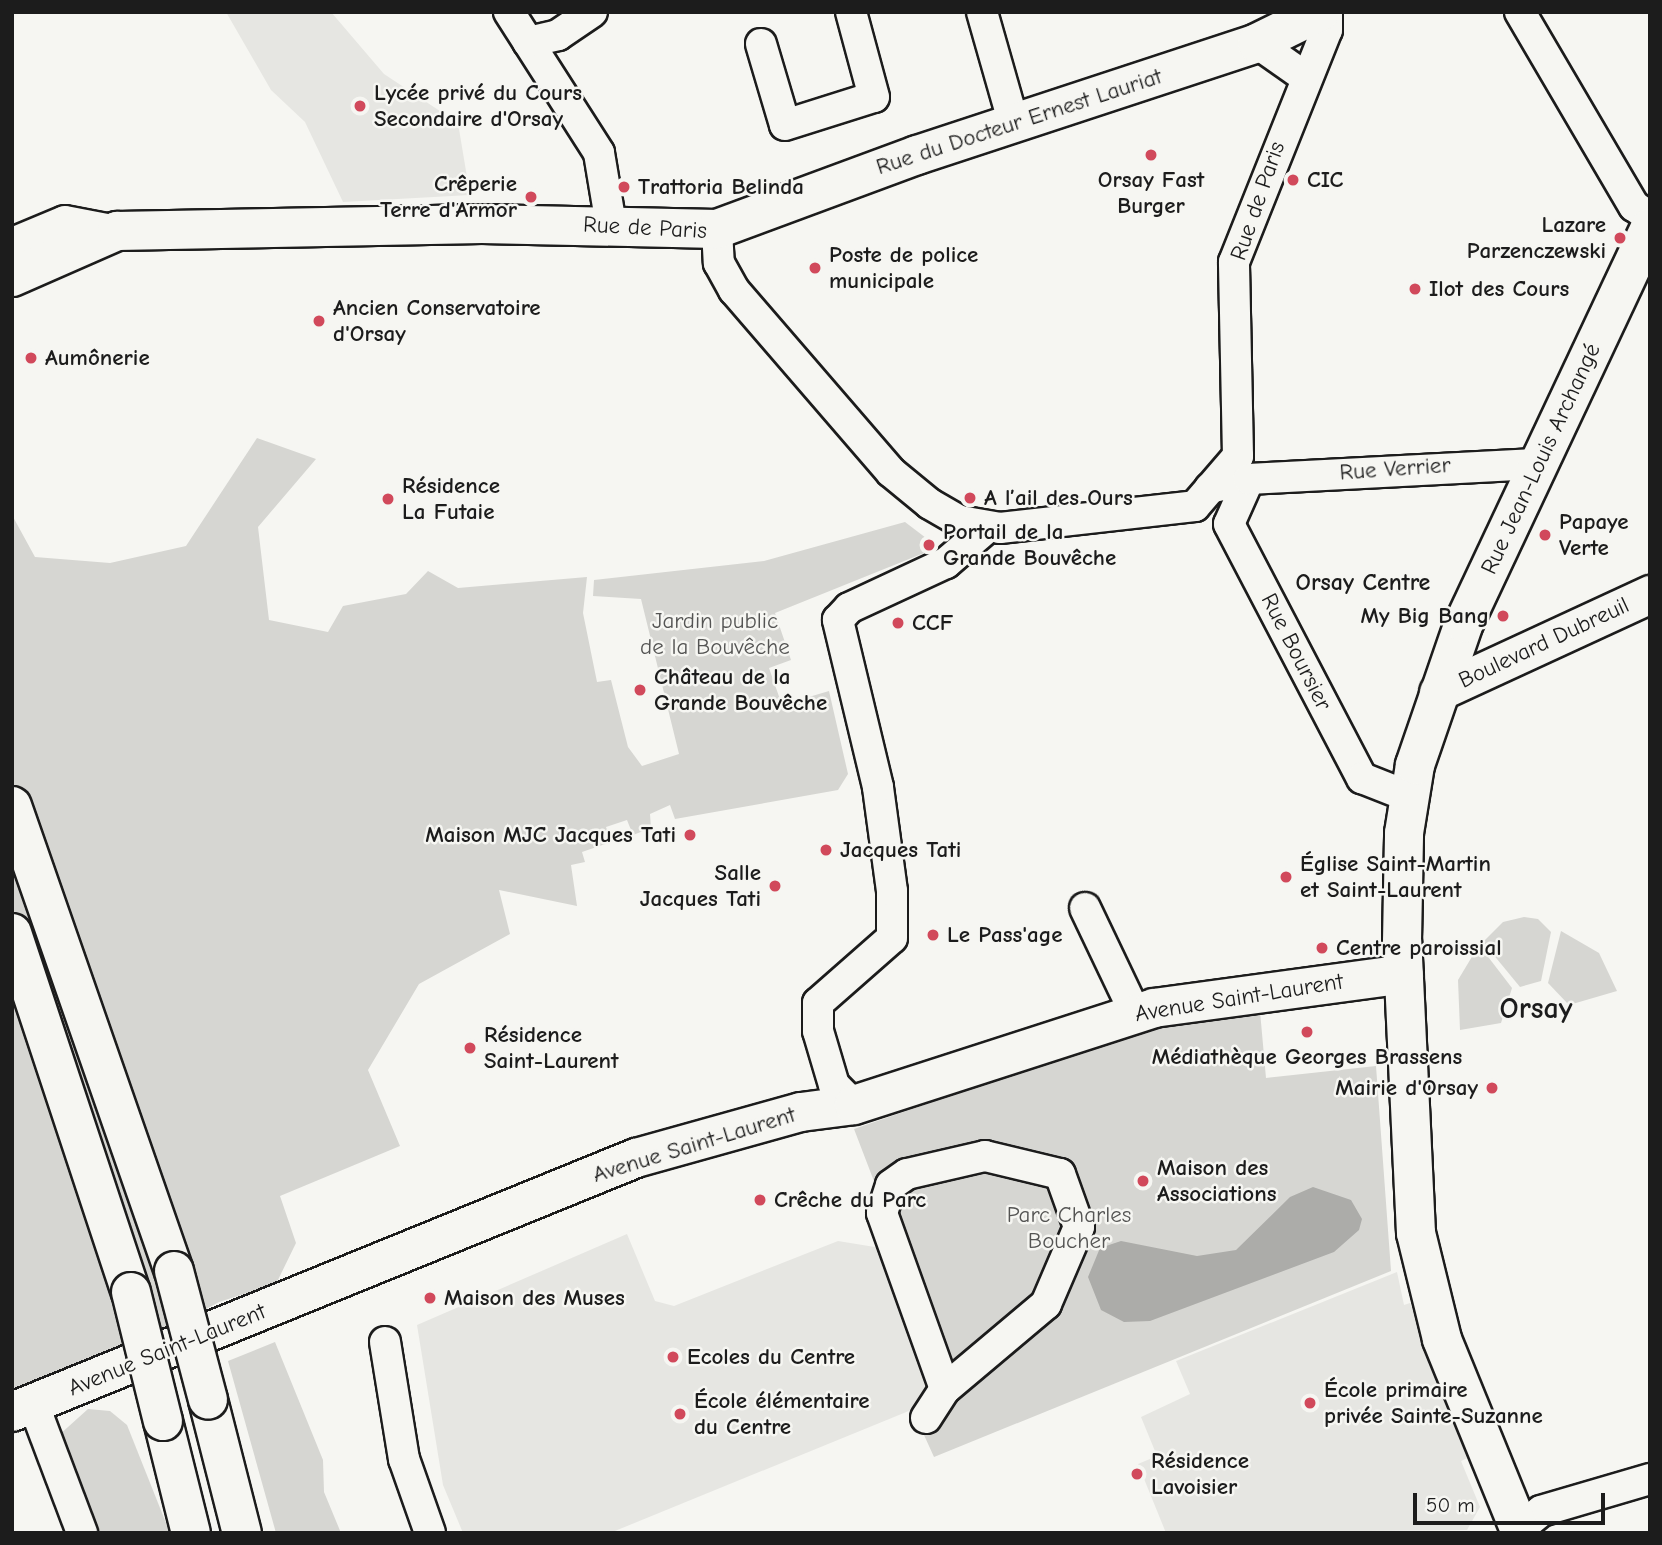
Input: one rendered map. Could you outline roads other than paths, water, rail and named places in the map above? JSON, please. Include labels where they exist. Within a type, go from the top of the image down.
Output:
[{"type":"main road","name":"Rue du Docteur Ernest Lauriat","points":[[717,229],[1014,124],[1257,43],[1320,12]]},
{"type":"main road","name":"Rue de Paris","points":[[12,277],[117,231],[482,224],[717,229]]},
{"type":"main road","name":"Rue Jean-Louis Archangé","points":[[1518,1531],[1442,1339],[1416,1233],[1404,974],[1410,797],[1438,692],[1650,228]]},
{"type":"main road","points":[[12,806],[174,1271],[242,1533]]},
{"type":"main road","points":[[12,933],[131,1292],[191,1533]]},
{"type":"main road","name":"Avenue Saint-Laurent","points":[[22,1408],[636,1158],[801,1112],[853,1105],[1135,1013],[1404,974]]},
{"type":"street","points":[[509,12],[599,153],[609,213]]},
{"type":"street","points":[[528,42],[558,34],[592,12]]},
{"type":"street","points":[[761,44],[785,125],[874,97],[851,12]]},
{"type":"street","points":[[982,12],[1014,124]]},
{"type":"street","name":"Rue de Paris","points":[[1244,468],[1234,262],[1304,76],[1327,30],[1327,12]]},
{"type":"street","points":[[1520,12],[1634,206],[1650,217]]},
{"type":"street","points":[[1257,43],[1304,76]]},
{"type":"street","name":"Rue de Paris","points":[[12,243],[65,221],[117,231]]},
{"type":"street","name":"Rue de Paris","points":[[717,229],[719,263],[734,290],[891,472],[960,521],[988,527],[1127,519],[1195,506]]},
{"type":"street","name":"Rue Verrier","points":[[1244,468],[1540,464]]},
{"type":"street","points":[[1244,468],[1230,524],[1195,506],[1218,486],[1244,468]]},
{"type":"street","points":[[1124,507],[1218,486]]},
{"type":"street","name":"Rue Boursier","points":[[1230,524],[1362,778],[1410,797]]},
{"type":"street","points":[[853,1105],[834,1085],[818,1031],[818,1003],[892,938],[892,891],[878,787],[838,620],[849,608],[946,563],[988,527]]},
{"type":"street","name":"Boulevard Dubreuil","points":[[1438,692],[1650,594]]},
{"type":"street","points":[[1086,908],[1135,1013]]},
{"type":"street","points":[[926,1418],[945,1389],[1046,1304],[1079,1227],[1060,1174],[985,1156],[907,1174],[891,1185],[882,1213],[945,1389]]},
{"type":"street","points":[[385,1342],[404,1459],[430,1533]]},
{"type":"street","points":[[22,1408],[82,1533]]},
{"type":"street","points":[[1518,1531],[1541,1511],[1650,1479]]},
{"type":"place","name":"Lycée privé du Cours Secondaire d'Orsay","points":[[360,106]]},
{"type":"place","name":"Orsay Fast Burger","points":[[1151,155]]},
{"type":"place","name":"CIC","points":[[1293,180]]},
{"type":"place","name":"Trattoria Belinda","points":[[624,187]]},
{"type":"place","name":"Crêperie Terre d'Armor","points":[[531,197]]},
{"type":"place","name":"Lazare Parzenczewski","points":[[1620,238]]},
{"type":"place","name":"Poste de police municipale","points":[[815,268]]},
{"type":"place","name":"Ilot des Cours","points":[[1415,289]]},
{"type":"place","name":"Ancien Conservatoire d'Orsay","points":[[319,321]]},
{"type":"place","name":"Aumônerie","points":[[31,358]]},
{"type":"place","name":"A l’ail des Ours","points":[[970,498]]},
{"type":"place","name":"Résidence La Futaie","points":[[388,499]]},
{"type":"place","name":"Papaye Verte","points":[[1545,535]]},
{"type":"place","name":"Portail de la Grande Bouvêche","points":[[929,545]]},
{"type":"place","name":"My Big Bang","points":[[1503,616]]},
{"type":"place","name":"CCF","points":[[898,623]]},
{"type":"place","name":"Château de la Grande Bouvêche","points":[[640,690]]},
{"type":"place","name":"Maison MJC Jacques Tati","points":[[690,835]]},
{"type":"place","name":"Jacques Tati","points":[[826,850]]},
{"type":"place","name":"Église Saint-Martin et Saint-Laurent","points":[[1286,877]]},
{"type":"place","name":"Salle Jacques Tati","points":[[775,886]]},
{"type":"place","name":"Le Pass'age","points":[[933,935]]},
{"type":"place","name":"Centre paroissial","points":[[1322,948]]},
{"type":"place","name":"Médiathèque Georges Brassens","points":[[1307,1032]]},
{"type":"place","name":"Résidence Saint-Laurent","points":[[470,1048]]},
{"type":"place","name":"Mairie d'Orsay","points":[[1492,1088]]},
{"type":"place","name":"Maison des Associations","points":[[1143,1181]]},
{"type":"place","name":"Crêche du Parc","points":[[760,1200]]},
{"type":"place","name":"Maison des Muses","points":[[430,1298]]},
{"type":"place","name":"Ecoles du Centre","points":[[673,1357]]},
{"type":"place","name":"École primaire privée Sainte-Suzanne","points":[[1310,1403]]},
{"type":"place","name":"École élémentaire du Centre","points":[[680,1414]]},
{"type":"place","name":"Résidence Lavoisier","points":[[1137,1474]]},
{"type":"district","name":"Orsay Centre","points":[[1363,583]]},
{"type":"district","name":"Orsay","points":[[1536,1009]]},
{"type":"park label","name":"Jardin public de la Bouvêche","points":[[715,634]]},
{"type":"park label","name":"Parc Charles Boucher","points":[[1069,1228]]}]
